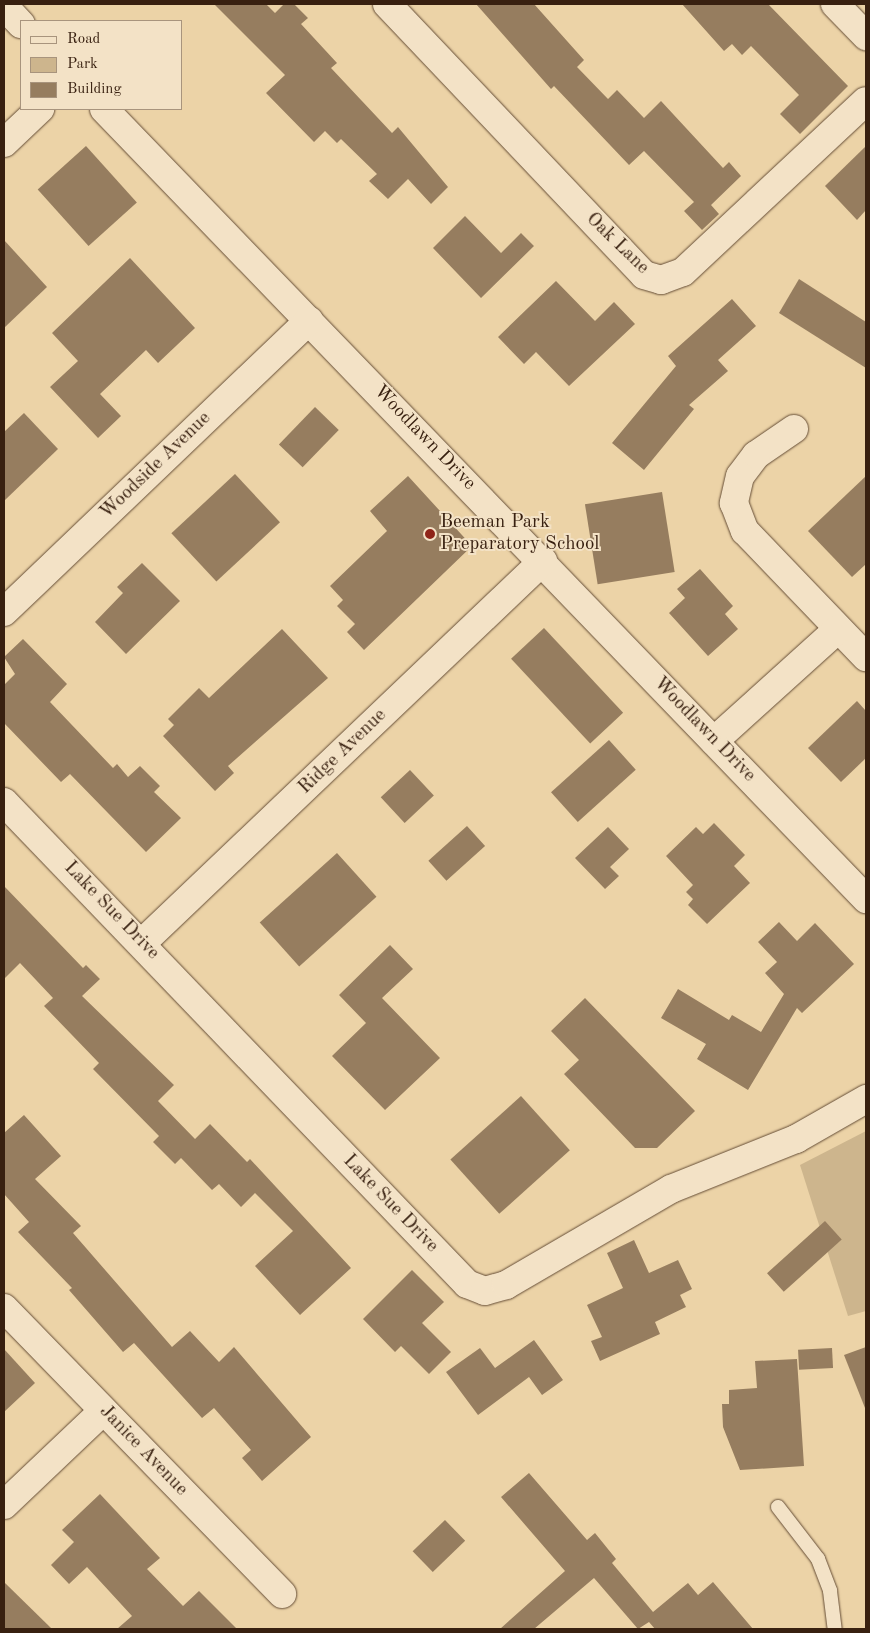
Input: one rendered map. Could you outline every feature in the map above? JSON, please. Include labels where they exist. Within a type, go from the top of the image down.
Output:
[{"type":"street","name":"Oak Lane","points":[[387,4],[644,275],[661,280],[683,272],[866,101]]},
{"type":"street","points":[[836,4],[866,36]]},
{"type":"street","points":[[4,6],[20,23]]},
{"type":"street","points":[[4,143],[39,110]]},
{"type":"street","name":"Woodlawn Drive","points":[[105,110],[543,561],[866,899]]},
{"type":"street","name":"Woodside Avenue","points":[[4,612],[309,321]]},
{"type":"street","points":[[794,429],[756,455],[740,476],[734,503],[744,531],[866,658]]},
{"type":"street","name":"Ridge Avenue","points":[[142,943],[543,561]]},
{"type":"street","points":[[714,741],[838,629]]},
{"type":"street","name":"Lake Sue Drive","points":[[4,802],[142,943],[466,1284],[485,1291],[506,1285],[671,1189],[796,1139],[866,1099]]},
{"type":"street","name":"Janice Avenue","points":[[4,1308],[282,1594]]},
{"type":"street","points":[[4,1505],[103,1411]]},
{"type":"lane","points":[[778,1508],[818,1559],[830,1591],[835,1629]]},
{"type":"green space","points":[[866,1131],[866,1311],[848,1316],[800,1165]]},
{"type":"building","points":[[214,4],[266,4],[275,13],[284,4],[294,4],[308,18],[301,24],[337,63],[331,68],[392,133],[398,127],[448,187],[431,204],[408,179],[388,199],[369,181],[377,174],[341,139],[337,143],[325,131],[314,142],[266,93],[285,75]]},
{"type":"building","points":[[476,4],[534,4],[584,60],[577,67],[608,99],[617,90],[644,118],[661,101],[723,168],[729,162],[741,176],[711,205],[719,214],[702,230],[684,211],[694,202],[644,151],[629,165],[554,86],[551,89]]},
{"type":"building","points":[[682,4],[768,4],[848,86],[800,134],[780,114],[799,95],[751,46],[742,55],[732,44],[724,51]]},
{"type":"building","points":[[86,146],[137,202],[89,246],[38,189]]},
{"type":"building","points":[[866,146],[866,210],[857,220],[825,186]]},
{"type":"building","points":[[465,216],[501,253],[521,233],[534,246],[481,298],[433,248]]},
{"type":"building","points":[[4,240],[47,287],[4,328]]},
{"type":"building","points":[[130,258],[195,328],[158,363],[146,350],[100,394],[121,416],[98,438],[50,387],[78,361],[52,333]]},
{"type":"building","points":[[799,279],[866,322],[866,368],[779,313]]},
{"type":"building","points":[[556,281],[595,321],[614,302],[635,324],[569,386],[536,352],[524,364],[498,337]]},
{"type":"building","points":[[732,299],[756,326],[718,360],[728,371],[689,405],[694,409],[644,470],[612,443],[676,366],[668,356]]},
{"type":"building","points":[[315,407],[339,430],[303,467],[279,444]]},
{"type":"building","points":[[24,413],[58,449],[4,501],[4,432]]},
{"type":"building","points":[[235,474],[280,522],[216,582],[171,533]]},
{"type":"building","points":[[408,476],[472,546],[364,650],[347,632],[355,624],[337,606],[343,600],[330,586],[387,531],[370,511]]},
{"type":"building","points":[[866,476],[866,564],[852,577],[808,531]]},
{"type":"building","points":[[662,492],[675,572],[598,584],[585,504]]},
{"type":"building","points":[[142,563],[180,601],[126,654],[95,622],[123,593],[117,587]]},
{"type":"building","points":[[700,569],[733,606],[725,614],[738,629],[708,656],[669,613],[685,598],[677,589]]},
{"type":"building","points":[[544,628],[623,713],[590,744],[511,659]]},
{"type":"building","points":[[282,629],[328,678],[228,766],[234,773],[215,791],[163,736],[174,725],[168,719],[199,688],[209,698]]},
{"type":"building","points":[[23,639],[67,684],[50,702],[113,768],[117,764],[128,777],[140,766],[160,786],[154,792],[181,818],[146,852],[70,774],[61,782],[4,723],[4,685],[15,674],[4,657]]},
{"type":"building","points":[[857,701],[866,711],[866,758],[841,782],[808,748]]},
{"type":"building","points":[[609,740],[636,770],[578,822],[551,792]]},
{"type":"building","points":[[410,770],[434,796],[405,823],[381,797]]},
{"type":"building","points":[[714,823],[745,855],[734,866],[750,883],[707,924],[688,905],[693,899],[686,892],[693,885],[666,856],[696,827],[703,834]]},
{"type":"building","points":[[467,826],[485,846],[446,881],[428,861]]},
{"type":"building","points":[[608,827],[629,849],[610,867],[619,876],[605,889],[575,858]]},
{"type":"building","points":[[337,853],[376,897],[299,966],[260,923]]},
{"type":"building","points":[[4,886],[83,968],[86,965],[100,979],[82,996],[174,1085],[158,1101],[195,1139],[210,1124],[247,1162],[250,1159],[351,1268],[300,1315],[255,1266],[293,1231],[255,1193],[241,1207],[219,1184],[212,1190],[181,1158],[175,1164],[153,1142],[159,1136],[93,1069],[99,1063],[44,1006],[53,998],[20,963],[4,979]]},
{"type":"building","points":[[779,922],[797,941],[815,923],[854,964],[802,1013],[797,1008],[748,1090],[697,1059],[706,1044],[661,1018],[678,989],[729,1020],[732,1015],[761,1032],[784,994],[765,973],[777,962],[758,942]]},
{"type":"building","points":[[390,945],[413,969],[382,998],[440,1058],[385,1110],[332,1056],[366,1023],[339,995]]},
{"type":"building","points":[[585,998],[695,1111],[657,1148],[635,1148],[564,1074],[579,1060],[551,1031]]},
{"type":"building","points":[[521,1096],[570,1150],[499,1214],[450,1160]]},
{"type":"building","points":[[24,1115],[61,1156],[35,1179],[81,1226],[73,1233],[172,1347],[190,1331],[219,1362],[234,1347],[311,1437],[262,1481],[242,1458],[251,1450],[214,1408],[202,1418],[134,1343],[123,1352],[69,1290],[72,1288],[18,1232],[29,1222],[4,1194],[4,1133]]},
{"type":"building","points":[[825,1221],[842,1240],[784,1292],[767,1273]]},
{"type":"building","points":[[634,1240],[649,1273],[678,1260],[692,1289],[680,1295],[686,1307],[655,1322],[660,1334],[600,1361],[591,1341],[602,1337],[587,1305],[623,1288],[607,1253]]},
{"type":"building","points":[[412,1270],[444,1302],[422,1323],[451,1352],[429,1374],[401,1346],[395,1352],[363,1319]]},
{"type":"building","points":[[534,1340],[563,1380],[542,1395],[529,1377],[478,1415],[446,1372],[480,1348],[495,1368]]},
{"type":"building","points":[[866,1347],[866,1408],[865,1408],[844,1355]]},
{"type":"building","points":[[832,1348],[833,1368],[799,1370],[798,1350]]},
{"type":"building","points":[[4,1349],[35,1383],[4,1412]]},
{"type":"building","points":[[797,1359],[804,1466],[740,1470],[723,1427],[722,1404],[729,1404],[729,1390],[757,1388],[755,1361]]},
{"type":"building","points":[[529,1473],[587,1540],[595,1533],[616,1559],[612,1563],[653,1612],[688,1583],[698,1595],[713,1582],[753,1629],[655,1629],[649,1622],[638,1629],[594,1578],[534,1629],[500,1629],[565,1571],[501,1497]]},
{"type":"building","points":[[100,1494],[160,1558],[147,1569],[183,1606],[199,1591],[237,1629],[117,1629],[132,1616],[87,1567],[69,1584],[51,1565],[74,1542],[62,1530]]},
{"type":"building","points":[[445,1520],[465,1541],[433,1572],[413,1551]]},
{"type":"building","points":[[4,1582],[52,1629],[4,1629]]},
{"type":"place","name":"Beeman Park Preparatory School","points":[[430,534]]}]
